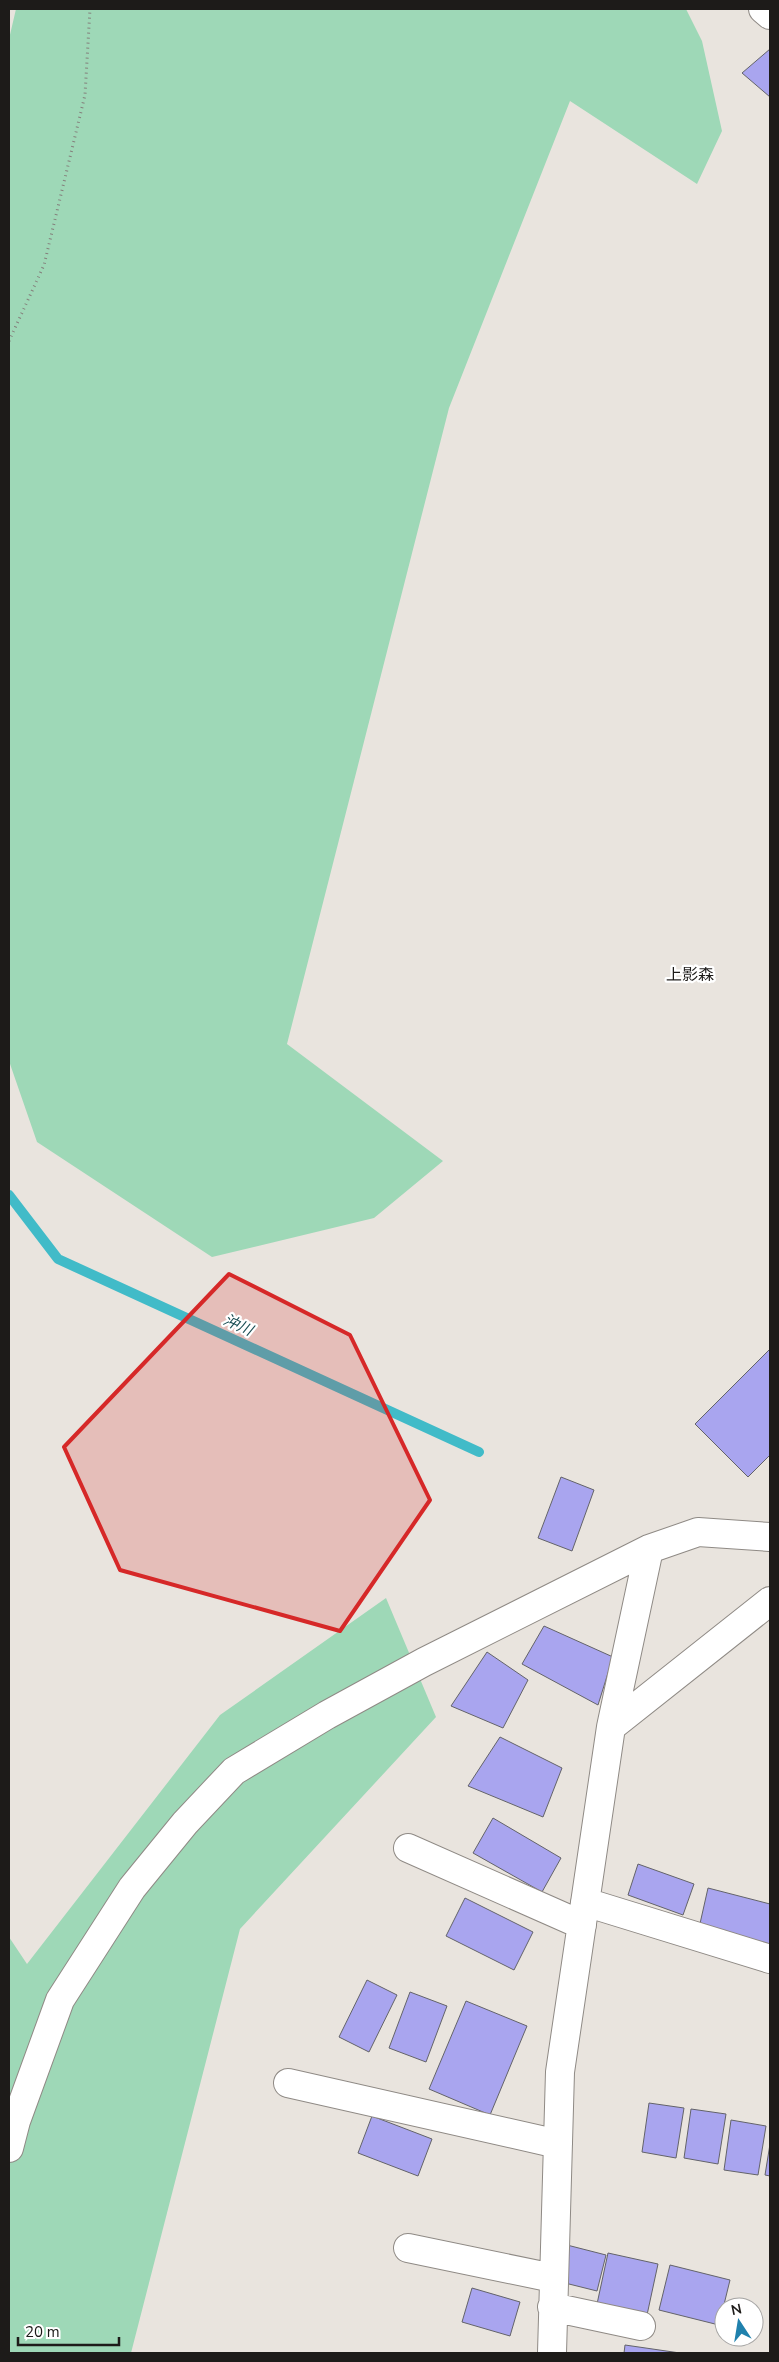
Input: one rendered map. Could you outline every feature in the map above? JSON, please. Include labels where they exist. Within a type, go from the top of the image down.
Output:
[{"type":"street","points":[[763,9],[770,14]]},
{"type":"street","points":[[9,2148],[16,2121],[60,2000],[132,1888],[185,1823],[234,1771],[327,1715],[408,1671],[607,1568],[649,1549],[698,1532],[770,1537]]},
{"type":"street","points":[[552,2353],[560,2072],[611,1727],[649,1549]]},
{"type":"street","points":[[611,1727],[770,1601]]},
{"type":"street","points":[[408,1848],[584,1914],[770,1959]]},
{"type":"street","points":[[288,2084],[558,2144]]},
{"type":"street","points":[[408,2248],[553,2278]]},
{"type":"street","points":[[552,2307],[640,2326]]},
{"type":"path","points":[[9,341],[46,256],[85,95],[90,9]]},
{"type":"highlighted area","points":[[229,1274],[350,1335],[430,1500],[340,1631],[120,1570],[64,1447]]},
{"type":"green space","points":[[16,9],[686,9],[702,41],[722,131],[697,184],[570,101],[449,408],[287,1044],[443,1161],[374,1218],[212,1257],[37,1142],[9,1061],[9,39]]},
{"type":"green space","points":[[386,1598],[436,1717],[240,1929],[131,2353],[9,2353],[9,1937],[27,1964],[220,1715]]},
{"type":"building","points":[[770,49],[770,97],[742,73]]},
{"type":"building","points":[[770,1349],[770,1455],[748,1477],[695,1424]]},
{"type":"building","points":[[561,1477],[594,1490],[572,1551],[538,1538]]},
{"type":"building","points":[[544,1626],[613,1657],[598,1705],[522,1664]]},
{"type":"building","points":[[487,1652],[528,1680],[503,1728],[451,1706]]},
{"type":"building","points":[[500,1737],[562,1768],[543,1817],[468,1786]]},
{"type":"building","points":[[493,1818],[561,1858],[542,1892],[473,1853]]},
{"type":"building","points":[[638,1864],[694,1884],[683,1915],[628,1895]]},
{"type":"building","points":[[708,1888],[770,1904],[770,1944],[699,1928]]},
{"type":"building","points":[[465,1898],[533,1932],[514,1970],[446,1936]]},
{"type":"building","points":[[367,1980],[397,1995],[369,2052],[339,2037]]},
{"type":"building","points":[[410,1992],[447,2006],[426,2062],[389,2048]]},
{"type":"building","points":[[466,2001],[527,2026],[490,2115],[429,2089]]},
{"type":"building","points":[[649,2103],[684,2108],[676,2158],[642,2152]]},
{"type":"building","points":[[691,2109],[726,2114],[718,2164],[684,2158]]},
{"type":"building","points":[[372,2116],[432,2139],[418,2176],[358,2153]]},
{"type":"building","points":[[731,2120],[766,2126],[758,2175],[724,2170]]},
{"type":"building","points":[[770,2144],[770,2176],[765,2175]]},
{"type":"building","points":[[567,2245],[606,2255],[597,2291],[557,2281]]},
{"type":"building","points":[[608,2253],[658,2264],[647,2315],[597,2304]]},
{"type":"building","points":[[670,2265],[730,2280],[726,2297],[714,2297],[714,2324],[659,2310]]},
{"type":"building","points":[[472,2288],[520,2302],[510,2336],[462,2322]]},
{"type":"building","points":[[625,2345],[680,2353],[624,2353]]},
{"type":"waterway","name":"沖川","points":[[9,1195],[58,1259],[479,1452]]},
{"type":"district","name":"上影森","points":[[690,974]]}]
